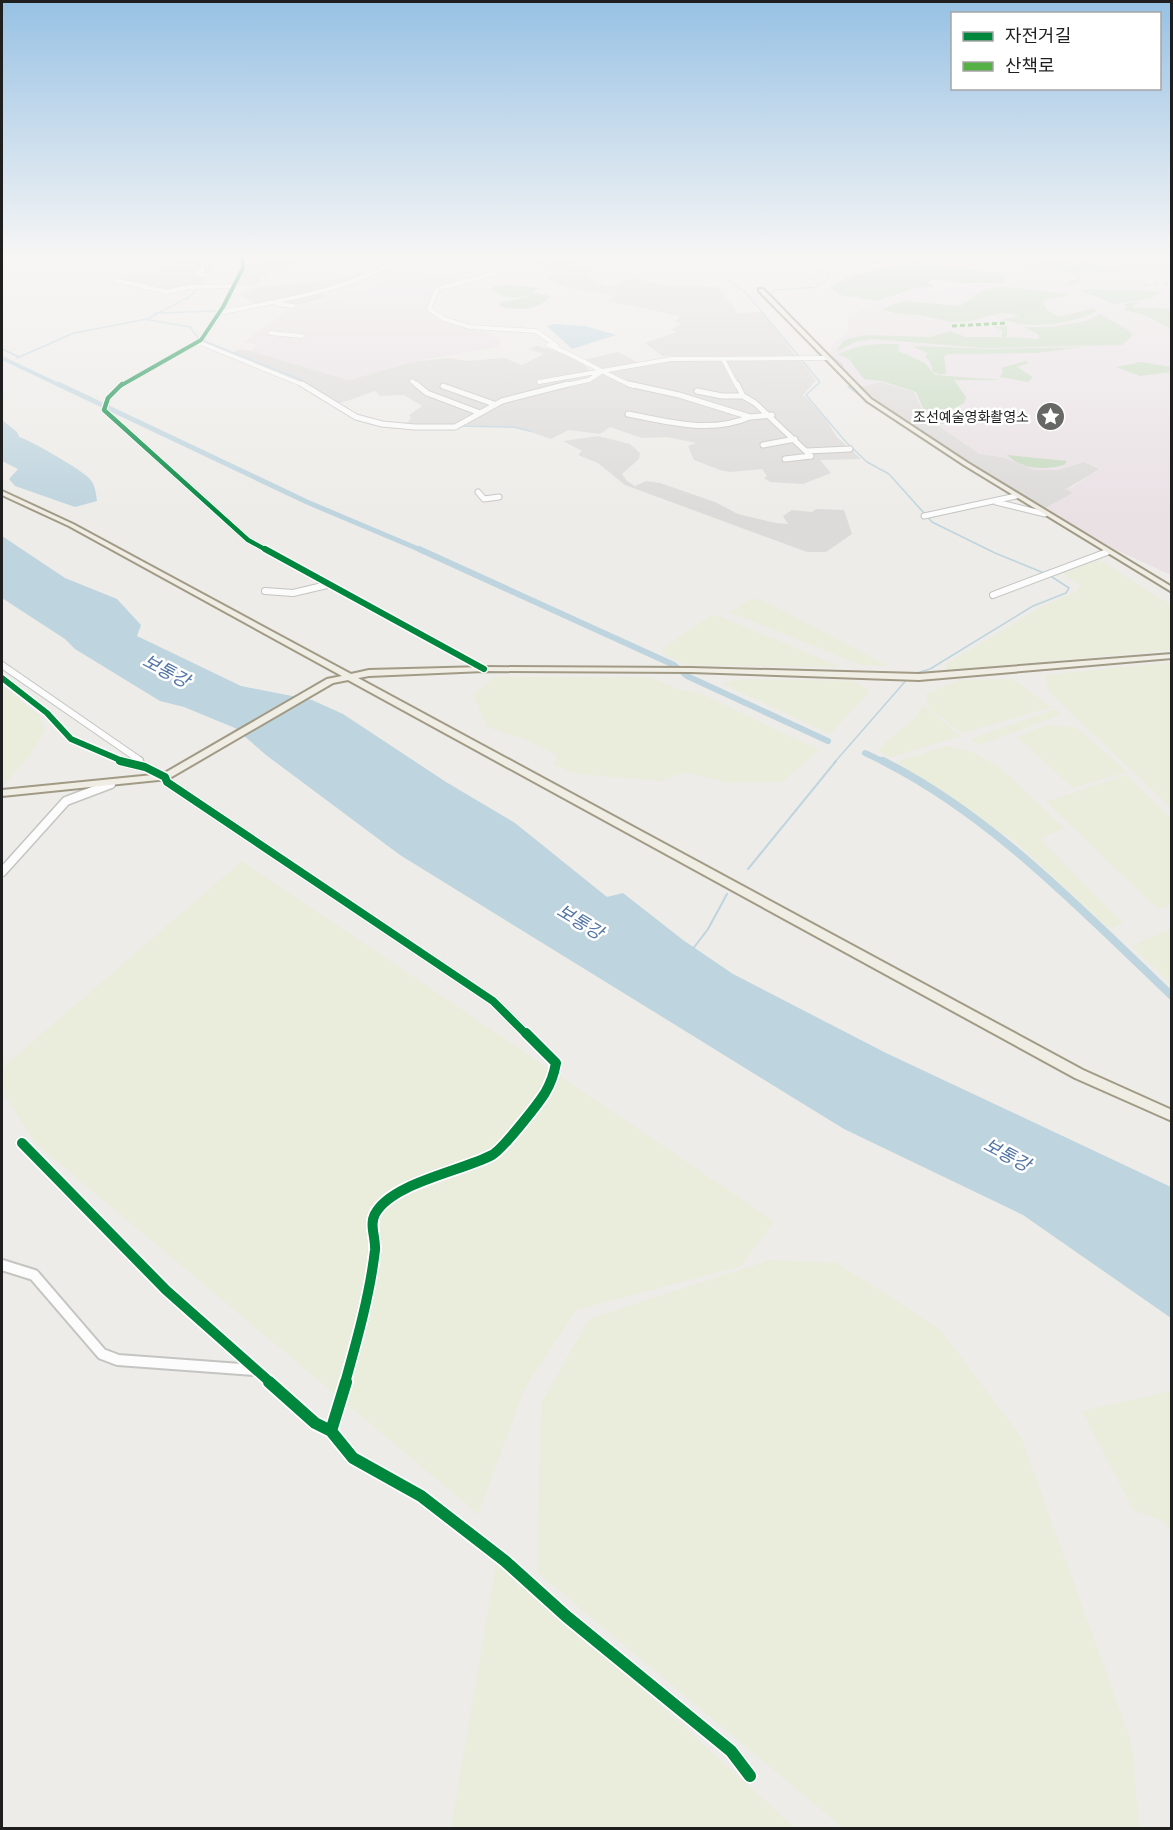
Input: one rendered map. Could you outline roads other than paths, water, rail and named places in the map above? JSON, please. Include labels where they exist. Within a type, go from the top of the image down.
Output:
[{"type":"main road","points":[[811,341],[869,400],[1016,496],[1171,589]]},
{"type":"main road","points":[[2,493],[71,525],[1079,1074],[1172,1116]]},
{"type":"main road","points":[[2,793],[165,777],[330,681],[347,675],[484,669],[691,670],[919,677],[1172,656]]},
{"type":"street","points":[[199,341],[125,381],[108,398],[107,413],[248,540],[484,669]]},
{"type":"street","points":[[201,341],[304,384],[350,414],[364,420],[391,425],[452,428],[494,404],[530,392],[589,380],[601,372]]},
{"type":"street","points":[[549,341],[559,349]]},
{"type":"street","points":[[548,345],[641,389],[679,395],[750,417],[772,416]]},
{"type":"street","points":[[539,382],[671,359],[827,358]]},
{"type":"street","points":[[723,359],[742,396],[772,416],[811,456],[785,459]]},
{"type":"street","points":[[412,381],[427,393],[480,413]]},
{"type":"street","points":[[443,386],[494,404]]},
{"type":"street","points":[[697,391],[722,396],[742,396]]},
{"type":"street","points":[[628,414],[705,425],[734,425],[750,417]]},
{"type":"street","points":[[763,445],[795,439]]},
{"type":"street","points":[[807,451],[850,449]]},
{"type":"street","points":[[478,492],[484,499],[499,496]]},
{"type":"street","points":[[924,516],[1016,496]]},
{"type":"street","points":[[993,501],[1046,514]]},
{"type":"street","points":[[993,595],[1107,552]]},
{"type":"street","points":[[265,591],[293,593],[327,585]]},
{"type":"street","points":[[2,665],[138,759],[140,765]]},
{"type":"street","points":[[2,678],[47,713],[71,739],[117,761],[140,765],[165,777],[167,782],[493,1001],[556,1063],[553,1078],[545,1093],[494,1154],[405,1190],[386,1201],[375,1213],[372,1223],[375,1247],[369,1284],[346,1381],[331,1431]]},
{"type":"street","points":[[2,872],[66,801],[111,784]]},
{"type":"street","points":[[22,1143],[166,1290],[315,1424],[331,1431],[353,1458],[421,1496],[523,1575],[566,1616],[731,1751],[750,1776]]},
{"type":"street","points":[[2,1265],[34,1275],[102,1354],[118,1360],[255,1370]]},
{"type":"water","points":[[564,341],[596,341],[572,349]]},
{"type":"water","points":[[2,420],[17,432],[19,437],[56,456],[89,478],[94,486],[97,501],[75,507],[15,486],[9,479],[18,469],[2,461]]},
{"type":"water","name":"보통강","points":[[2,536],[65,578],[117,599],[141,625],[137,636],[241,686],[312,700],[343,714],[446,782],[515,823],[607,897],[623,893],[683,940],[733,974],[886,1053],[1171,1187],[1171,1318],[1023,1215],[844,1129],[400,855],[266,755],[235,728],[184,707],[160,701],[75,649],[65,639],[2,598]]},
{"type":"waterway","points":[[17,358],[55,341]]},
{"type":"waterway","points":[[205,341],[299,379],[327,396]]},
{"type":"waterway","points":[[786,341],[820,382],[806,395],[846,442],[867,462],[889,474],[932,522],[995,553],[1044,573]]},
{"type":"waterway","points":[[815,341],[819,346]]},
{"type":"waterway","points":[[2,349],[19,357]]},
{"type":"waterway","points":[[823,350],[842,364],[843,372]]},
{"type":"waterway","points":[[2,358],[61,386]]},
{"type":"waterway","points":[[58,384],[307,502],[423,551]]},
{"type":"waterway","points":[[854,386],[848,387],[912,432]]},
{"type":"waterway","points":[[458,426],[513,427],[530,431]]},
{"type":"waterway","points":[[419,549],[674,665],[687,676],[828,741]]},
{"type":"waterway","points":[[913,674],[930,669],[1033,606],[1066,593],[1069,588],[1049,575]]},
{"type":"waterway","points":[[834,763],[909,677]]},
{"type":"waterway","points":[[865,753],[886,763]]},
{"type":"waterway","points":[[748,869],[836,761]]},
{"type":"waterway","points":[[883,761],[924,784],[1000,838],[1071,899],[1172,996]]},
{"type":"waterway","points":[[692,950],[708,929],[727,894]]},
{"type":"place","name":"조선예술영화촬영소","points":[[1050,417]]}]
